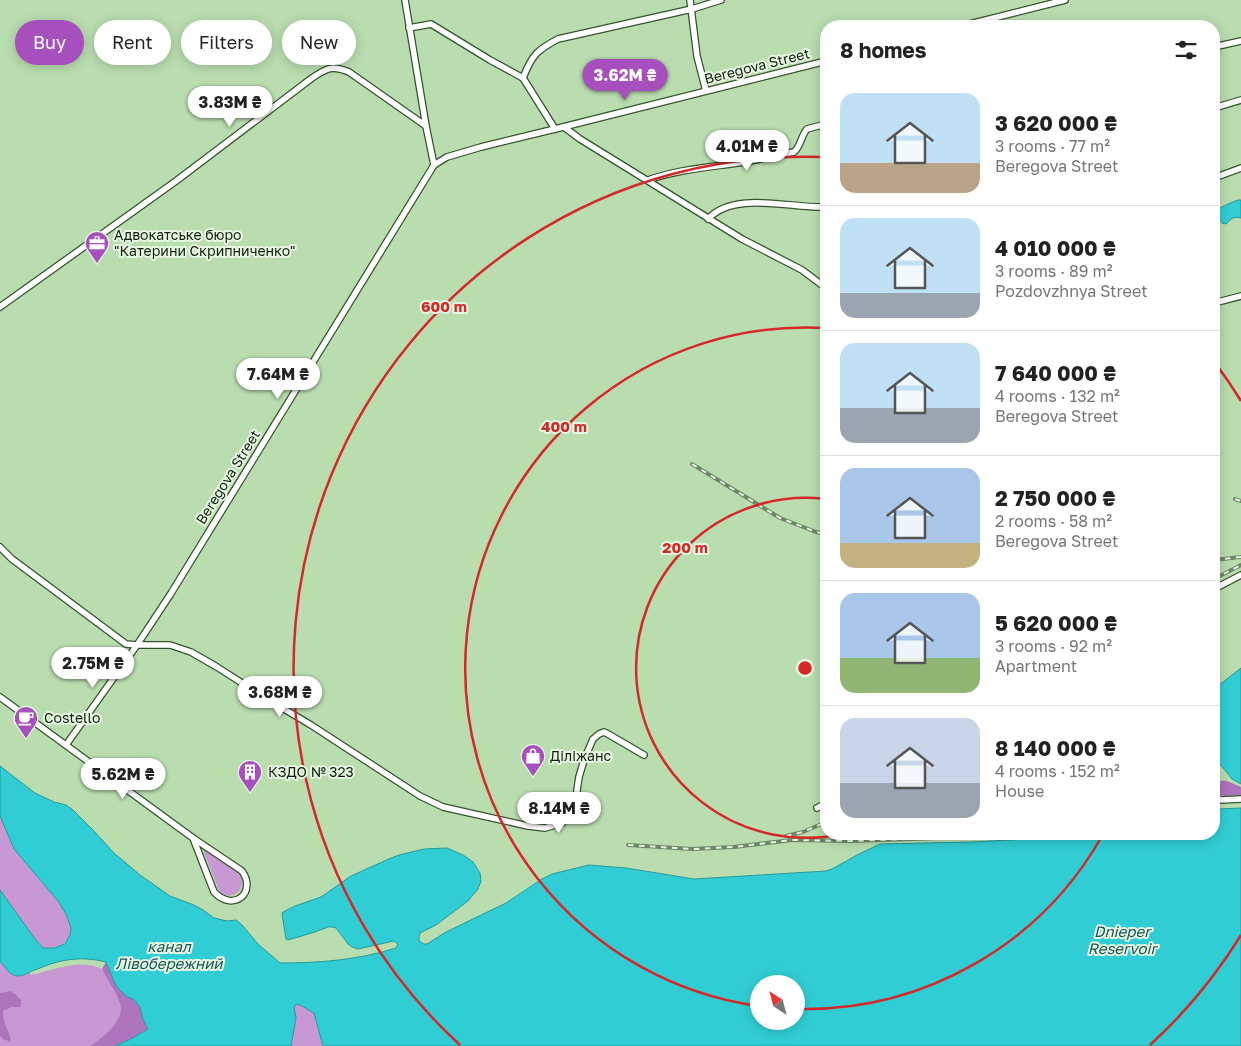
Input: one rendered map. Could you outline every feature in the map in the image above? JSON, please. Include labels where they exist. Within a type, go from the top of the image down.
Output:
[{"type":"street","points":[[405,0],[434,165]]},
{"type":"street","points":[[690,0],[697,56],[706,91]]},
{"type":"street","points":[[523,78],[530,62],[542,47],[558,39],[692,9],[721,0]]},
{"type":"street","points":[[986,20],[1066,0]]},
{"type":"street","points":[[410,28],[431,24],[523,78],[555,129]]},
{"type":"street","points":[[1220,46],[1241,41]]},
{"type":"street","name":"Beregova Street","points":[[66,745],[170,595],[434,165],[447,157],[461,152],[820,62]]},
{"type":"street","points":[[0,307],[174,183],[326,69],[338,68],[349,72],[426,126]]},
{"type":"street","points":[[1220,106],[1241,100]]},
{"type":"street","points":[[648,180],[697,169],[746,162],[794,152],[798,148],[804,131],[820,126]]},
{"type":"street","points":[[564,127],[708,219],[802,270],[820,284]]},
{"type":"street","points":[[1220,176],[1241,168]]},
{"type":"street","points":[[708,219],[713,214],[729,206],[744,203],[820,207]]},
{"type":"street","points":[[1220,301],[1241,296]]},
{"type":"street","points":[[0,547],[12,559],[126,644],[170,644],[191,652],[217,666],[311,725],[420,796],[443,807],[544,828],[562,823],[577,806],[578,783],[584,760],[593,739],[599,734],[604,732],[644,755]]},
{"type":"street","points":[[1220,586],[1241,575]]},
{"type":"street","points":[[0,697],[193,838],[242,871],[247,881],[247,887],[242,896],[233,901],[218,897],[214,892],[193,838]]},
{"type":"street","points":[[1220,799],[1241,799]]},
{"type":"shaded area","points":[[1220,780],[1227,781],[1241,787],[1241,795],[1220,795]]},
{"type":"shaded area","points":[[0,816],[13,847],[48,888],[69,920],[70,933],[65,943],[60,946],[43,948],[0,890]]},
{"type":"shaded area","points":[[201,845],[240,874],[242,884],[238,892],[230,896],[220,893]]},
{"type":"shaded area","points":[[0,961],[15,975],[29,972],[31,975],[76,965],[94,966],[102,969],[119,1000],[121,1010],[116,1023],[90,1046],[0,1046],[0,1036],[3,1039],[6,1026],[2,1018],[3,1010],[21,1007],[10,991],[0,993]]},
{"type":"shaded area","points":[[106,962],[116,986],[126,996],[133,998],[140,1007],[148,1029],[115,1046],[90,1046],[116,1023],[121,1010],[117,995],[102,969]]},
{"type":"shaded area","points":[[10,991],[21,1000],[21,1007],[12,1007],[3,1011],[11,1042],[0,1036],[0,993]]},
{"type":"shaded area","points":[[297,1004],[314,1013],[323,1046],[291,1046],[296,1018],[294,1007]]},
{"type":"water","points":[[1241,200],[1241,218],[1231,219],[1226,224],[1222,223],[1220,218],[1220,208]]},
{"type":"water","points":[[1241,668],[1241,784],[1232,779],[1220,764],[1220,684]]},
{"type":"water","name":"Dnieper Reservoir","points":[[0,766],[35,793],[54,802],[66,805],[73,810],[114,853],[140,875],[170,896],[194,905],[214,918],[227,921],[236,920],[258,944],[280,963],[338,960],[396,948],[398,944],[394,941],[358,949],[352,947],[333,927],[288,940],[286,939],[282,914],[295,906],[321,897],[351,876],[399,855],[424,849],[447,848],[463,855],[473,862],[480,873],[481,881],[478,889],[468,901],[436,925],[420,933],[419,941],[427,944],[446,932],[506,903],[552,874],[589,865],[626,868],[694,879],[826,871],[880,844],[1010,840],[1220,840],[1220,809],[1241,808],[1241,1046],[323,1046],[314,1013],[297,1004],[294,1007],[296,1018],[291,1046],[115,1046],[148,1029],[140,1007],[116,986],[106,962],[89,959],[64,961],[15,976],[0,961],[0,890],[43,948],[54,948],[65,944],[70,935],[71,928],[66,914],[58,901],[14,849],[0,816]]},
{"type":"railway","points":[[692,464],[780,518],[820,533]]},
{"type":"railway","points":[[1235,499],[1241,501]]},
{"type":"railway","points":[[1220,559],[1241,557]]},
{"type":"railway","points":[[1220,576],[1241,565]]},
{"type":"railway","points":[[786,836],[803,832],[820,825]]},
{"type":"railway","points":[[628,845],[692,849],[734,847],[792,840],[880,840]]},
{"type":"place","name":"Адвокатське бюро \"Катерини Скрипниченко\"","points":[[97,264]]},
{"type":"place","name":"Costello","points":[[26,739]]},
{"type":"place","name":"Діліжанс","points":[[533,777]]},
{"type":"place","name":"КЗДО № 323","points":[[250,793]]},
{"type":"water label","name":"канал Лівобережний","points":[[169,956]]}]
